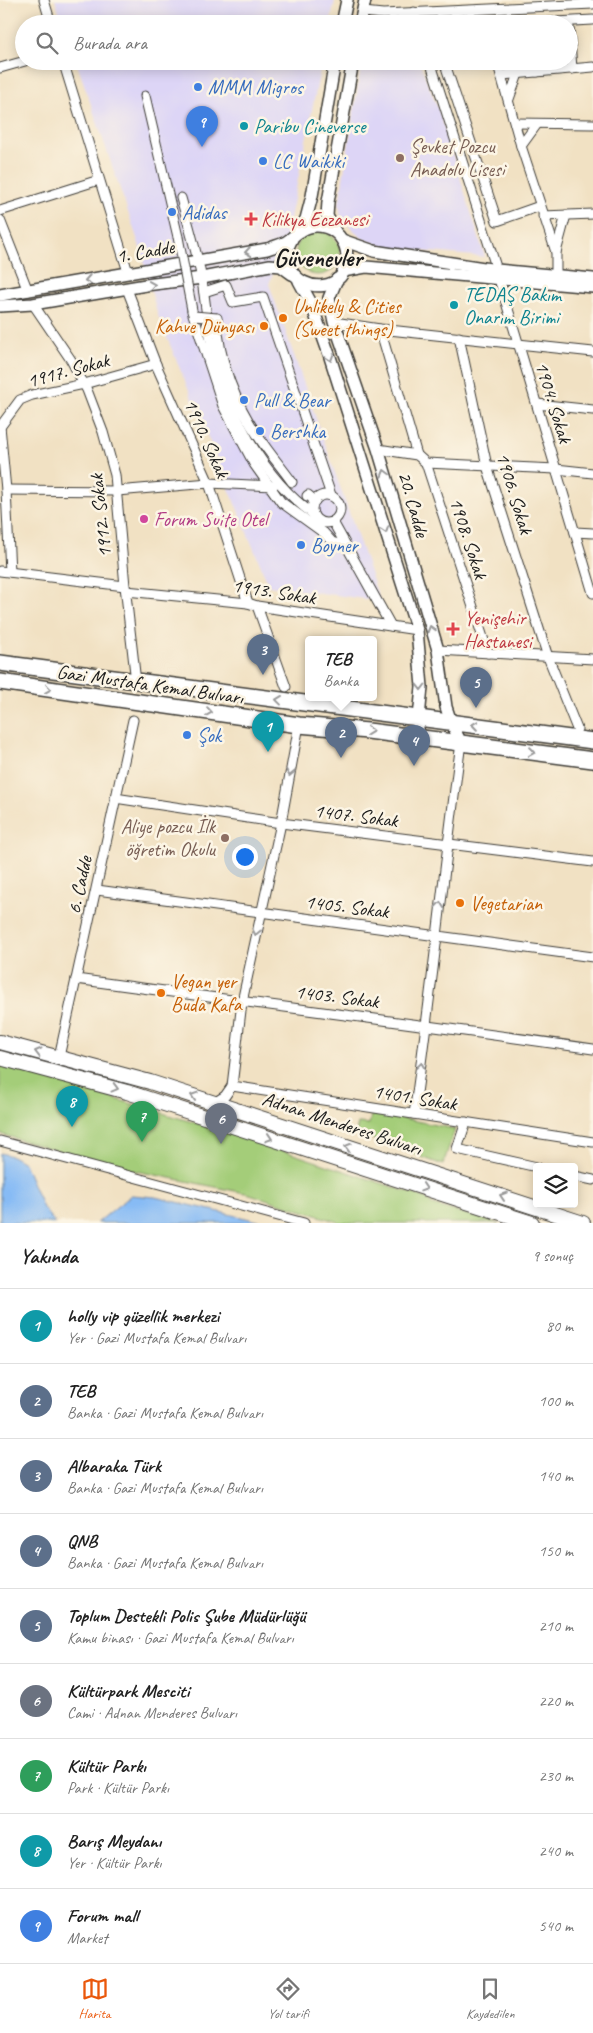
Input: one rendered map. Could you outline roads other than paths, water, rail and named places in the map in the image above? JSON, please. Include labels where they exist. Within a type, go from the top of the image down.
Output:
[{"type":"highway","name":"Gazi Mustafa Kemal Bulvarı","points":[[0,663],[593,741]]},
{"type":"highway","name":"Gazi Mustafa Kemal Bulvarı","points":[[0,682],[299,725],[368,731],[593,760]]},
{"type":"main road","name":"Adnan Menderes Bulvarı","points":[[0,1042],[150,1082],[583,1223]]},
{"type":"main road","name":"Adnan Menderes Bulvarı","points":[[0,1058],[127,1092],[532,1223]]},
{"type":"street","points":[[44,0],[48,15]]},
{"type":"street","points":[[344,15],[348,0]]},
{"type":"street","points":[[362,15],[365,0]]},
{"type":"street","points":[[362,12],[383,14],[414,12],[474,4],[593,4]]},
{"type":"street","points":[[578,22],[593,20]]},
{"type":"street","points":[[0,68],[15,64]]},
{"type":"street","points":[[578,68],[593,67]]},
{"type":"street","points":[[66,70],[128,272]]},
{"type":"street","points":[[333,70],[312,196],[306,219],[287,251],[287,260],[296,277],[309,285],[319,286],[329,284],[340,275],[366,266],[593,278]]},
{"type":"street","points":[[340,275],[347,261],[347,250],[327,216],[352,70]]},
{"type":"street","name":"1904. Sokak","points":[[433,70],[498,274],[593,594]]},
{"type":"street","points":[[447,70],[497,221],[540,206]]},
{"type":"street","points":[[500,70],[521,146],[556,252]]},
{"type":"street","points":[[502,75],[560,70]]},
{"type":"street","points":[[509,100],[518,74]]},
{"type":"street","points":[[145,96],[178,237],[193,313],[223,406],[254,464],[281,502],[324,533],[332,542],[345,546]]},
{"type":"street","points":[[515,122],[593,124]]},
{"type":"street","points":[[521,146],[537,124]]},
{"type":"street","points":[[0,210],[100,180]]},
{"type":"street","points":[[181,198],[202,278],[204,292],[214,354],[225,391],[240,423],[280,486],[319,521],[333,522],[337,519],[341,510],[338,501],[331,495],[263,296],[233,302],[226,285],[204,292]]},
{"type":"street","points":[[543,216],[593,214]]},
{"type":"street","points":[[556,275],[556,252],[566,215]]},
{"type":"street","points":[[0,220],[28,291]]},
{"type":"street","points":[[295,235],[301,230],[315,226],[326,227],[339,236],[374,251],[498,274],[593,287]]},
{"type":"street","name":"1. Cadde","points":[[3,295],[267,249],[285,243],[295,235]]},
{"type":"street","name":"1. Cadde","points":[[0,306],[34,304],[202,278],[270,265],[280,266],[296,277]]},
{"type":"street","name":"20. Cadde","points":[[340,275],[329,298],[334,322],[378,449],[438,650],[446,707],[461,743]]},
{"type":"street","name":"20. Cadde","points":[[296,277],[311,303],[330,357],[418,630],[422,687],[417,738]]},
{"type":"street","name":"1910. Sokak","points":[[127,289],[156,364],[209,483],[253,604],[286,687]]},
{"type":"street","name":"1912. Sokak","points":[[34,304],[71,360],[84,384],[103,432],[116,475],[125,588],[136,682]]},
{"type":"street","points":[[193,313],[217,318],[217,338],[236,397],[260,439],[292,482]]},
{"type":"street","points":[[334,322],[380,329],[593,352]]},
{"type":"street","points":[[380,329],[418,454],[426,463],[556,469],[593,473]]},
{"type":"street","name":"1906. Sokak","points":[[460,337],[487,466],[548,657],[577,729]]},
{"type":"street","name":"1917. Sokak","points":[[0,426],[20,400],[32,395],[84,384],[156,364]]},
{"type":"street","points":[[537,404],[593,410]]},
{"type":"street","points":[[0,426],[6,490],[10,572]]},
{"type":"street","points":[[378,449],[418,454]]},
{"type":"street","name":"1908. Sokak","points":[[426,463],[488,652]]},
{"type":"street","points":[[6,490],[117,491],[209,483],[280,486]]},
{"type":"street","points":[[313,514],[311,498],[331,495]]},
{"type":"street","points":[[333,522],[391,626]]},
{"type":"street","points":[[574,532],[593,533]]},
{"type":"street","name":"1913. Sokak","points":[[0,570],[253,604],[418,630]]},
{"type":"street","points":[[438,650],[593,659]]},
{"type":"street","name":"6. Cadde","points":[[59,1057],[133,720]]},
{"type":"street","points":[[214,1103],[225,1096],[232,1086],[242,1002],[299,725]]},
{"type":"street","points":[[414,1114],[427,1025],[436,935],[461,743]]},
{"type":"street","name":"1407. Sokak","points":[[116,798],[280,823],[593,862]]},
{"type":"street","name":"1405. Sokak","points":[[96,890],[593,957]]},
{"type":"street","name":"1403. Sokak","points":[[76,978],[593,1049]]},
{"type":"street","name":"1401. Sokak","points":[[232,1086],[593,1142]]},
{"type":"street","points":[[466,1122],[457,1149],[533,1166]]},
{"type":"street","points":[[0,1141],[304,1223]]},
{"type":"street","points":[[578,1177],[593,1180]]},
{"type":"water","points":[[0,1153],[12,1156],[24,1163],[43,1208],[55,1223],[0,1223]]},
{"type":"water","points":[[131,1195],[155,1197],[267,1223],[97,1223]]},
{"type":"place","name":"MMM Migros","points":[[198,87]]},
{"type":"place","name":"Paribu Cineverse","points":[[244,126]]},
{"type":"place","name":"Forum mall","points":[[202,147]]},
{"type":"place","name":"Şevket Pozcu Anadolu Lisesi","points":[[400,158]]},
{"type":"place","name":"LC Waikiki","points":[[263,161]]},
{"type":"place","name":"Adidas","points":[[172,212]]},
{"type":"place","name":"Kilikya Eczanesi","points":[[251,219]]},
{"type":"place","name":"TEDAŞ Bakım Onarım Birimi","points":[[454,305]]},
{"type":"place","name":"Unlikely & Cities (Sweet things)","points":[[283,318]]},
{"type":"place","name":"Kahve Dünyası","points":[[264,326]]},
{"type":"place","name":"Pull & Bear","points":[[244,400]]},
{"type":"place","name":"Bershka","points":[[260,431]]},
{"type":"place","name":"Forum Suite Otel","points":[[144,519]]},
{"type":"place","name":"Boyner","points":[[301,545]]},
{"type":"place","name":"Yenişehir Hastanesi","points":[[453,629]]},
{"type":"place","name":"Albaraka Türk","points":[[263,675]]},
{"type":"place","name":"Toplum Destekli Polis Şube Müdürlüğü","points":[[476,708]]},
{"type":"place","name":"Şok","points":[[187,735]]},
{"type":"place","name":"holly vip güzellik merkezi","points":[[268,752]]},
{"type":"place","name":"TEB","points":[[341,758]]},
{"type":"place","name":"QNB","points":[[414,766]]},
{"type":"place","name":"Aliye pozcu İlk öğretim Okulu","points":[[225,838]]},
{"type":"place","name":"Vegetarian","points":[[460,903]]},
{"type":"place","name":"Vegan yer Buda Kafa","points":[[161,993]]},
{"type":"place","name":"Barış Meydanı","points":[[72,1127]]},
{"type":"place","name":"Kültür Parkı","points":[[142,1142]]},
{"type":"place","name":"Kültürpark Mesciti","points":[[221,1144]]},
{"type":"district","name":"Güvenevler","points":[[318,257]]}]
